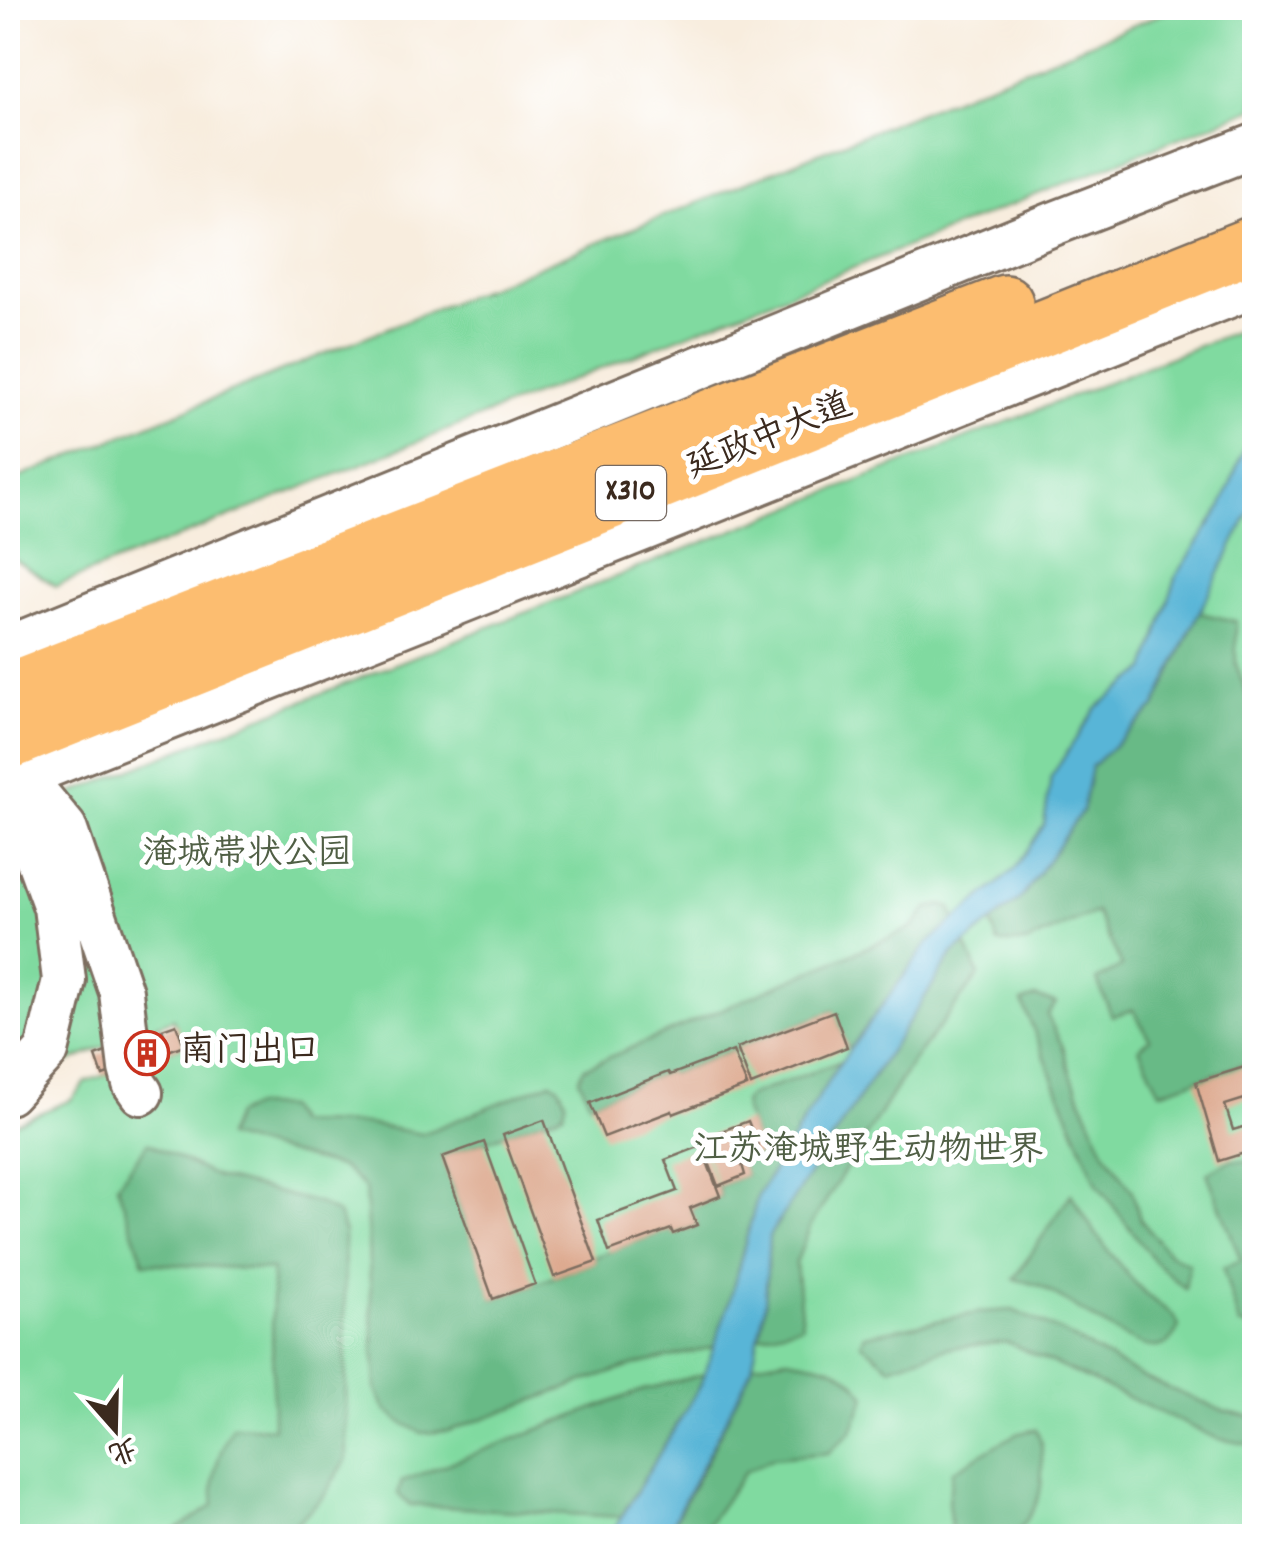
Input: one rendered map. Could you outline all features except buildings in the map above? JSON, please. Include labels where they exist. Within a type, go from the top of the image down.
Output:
[{"type":"main road","name":"延政中大道","points":[[11,742],[1254,206]]},
{"type":"main road","name":"延政中大道","points":[[11,742],[1254,244]]},
{"type":"street","points":[[8,648],[1254,146]]},
{"type":"street","points":[[11,742],[1254,286]]},
{"type":"street","points":[[8,1093],[47,1051],[64,980],[56,907],[28,833],[11,742]]},
{"type":"street","points":[[11,742],[65,828],[121,992],[130,1068],[141,1093]]},
{"type":"green space","points":[[1176,8],[1254,8],[1254,108],[56,586],[8,555],[8,482]]},
{"type":"green space","name":"江苏淹城野生动物世界","points":[[1254,324],[1254,1536],[8,1536],[8,1126],[71,1100],[86,1082],[184,1045],[173,1019],[8,1087],[8,819]]},
{"type":"green space","points":[[1199,613],[1236,621],[1236,664],[1250,703],[1254,702],[1254,1061],[1160,1092],[1139,1048],[1150,1039],[1133,1010],[1112,1016],[1097,980],[1122,966],[1096,912],[1026,943],[998,943],[991,923],[1023,896],[1082,811],[1091,767],[1155,707]]},
{"type":"green space","points":[[928,908],[951,908],[956,920],[928,943],[851,1048],[847,1047],[833,1011],[590,1103],[579,1079],[584,1068],[912,928]]},
{"type":"green space","points":[[966,944],[979,975],[910,1065],[811,1225],[796,1263],[802,1325],[759,1336],[769,1236],[952,955]]},
{"type":"green space","points":[[1035,997],[1056,1003],[1047,1015],[1104,1150],[1132,1191],[1140,1219],[1169,1254],[1189,1264],[1185,1289],[1154,1261],[1097,1184],[1022,1002]]},
{"type":"green space","points":[[841,1061],[758,1195],[714,1347],[635,1365],[449,1431],[422,1433],[401,1422],[385,1409],[376,1390],[365,1188],[343,1168],[226,1137],[235,1115],[254,1106],[286,1107],[296,1123],[367,1124],[422,1134],[551,1082],[559,1087],[566,1101],[563,1113],[442,1157],[494,1299],[671,1229],[673,1234],[697,1226],[690,1208],[720,1197],[718,1186],[745,1175],[741,1161],[760,1153],[744,1108],[748,1096]]},
{"type":"green space","points":[[148,1143],[217,1177],[318,1203],[338,1214],[344,1231],[347,1459],[324,1496],[283,1536],[167,1536],[214,1505],[217,1464],[233,1426],[273,1428],[272,1270],[144,1263],[117,1185]]},
{"type":"green space","points":[[1231,1160],[1254,1162],[1254,1329],[1239,1324],[1223,1268],[1241,1260],[1207,1173]]},
{"type":"green space","points":[[1071,1194],[1125,1272],[1177,1321],[1179,1327],[1168,1342],[1157,1347],[1145,1346],[1049,1291],[1014,1279]]},
{"type":"green space","points":[[1012,1310],[1060,1331],[1142,1377],[1223,1411],[1254,1418],[1254,1445],[1218,1439],[1007,1342],[947,1348],[890,1367],[861,1343],[865,1335],[982,1312]]},
{"type":"green space","points":[[787,1358],[831,1367],[857,1385],[866,1396],[852,1431],[828,1453],[773,1458],[745,1472],[702,1532],[671,1528],[753,1364]]},
{"type":"green space","points":[[704,1374],[621,1517],[409,1505],[398,1494],[402,1481],[643,1390]]},
{"type":"green space","points":[[1036,1429],[1042,1448],[1041,1485],[1037,1502],[1022,1526],[1014,1536],[952,1536],[948,1501],[953,1471],[1016,1434]]},
{"type":"water","points":[[1254,423],[1254,503],[1155,707],[1091,767],[1082,811],[1023,896],[952,955],[769,1236],[765,1305],[752,1368],[666,1536],[610,1536],[700,1386],[729,1303],[758,1195],[837,1067],[928,943],[1015,869],[1044,825],[1051,777],[1096,708],[1146,670],[1177,575],[1221,508]]},
{"type":"place","name":"南门出口","points":[[147,1053]]},
{"type":"park label","name":"淹城带状公园","points":[[247,856]]}]
